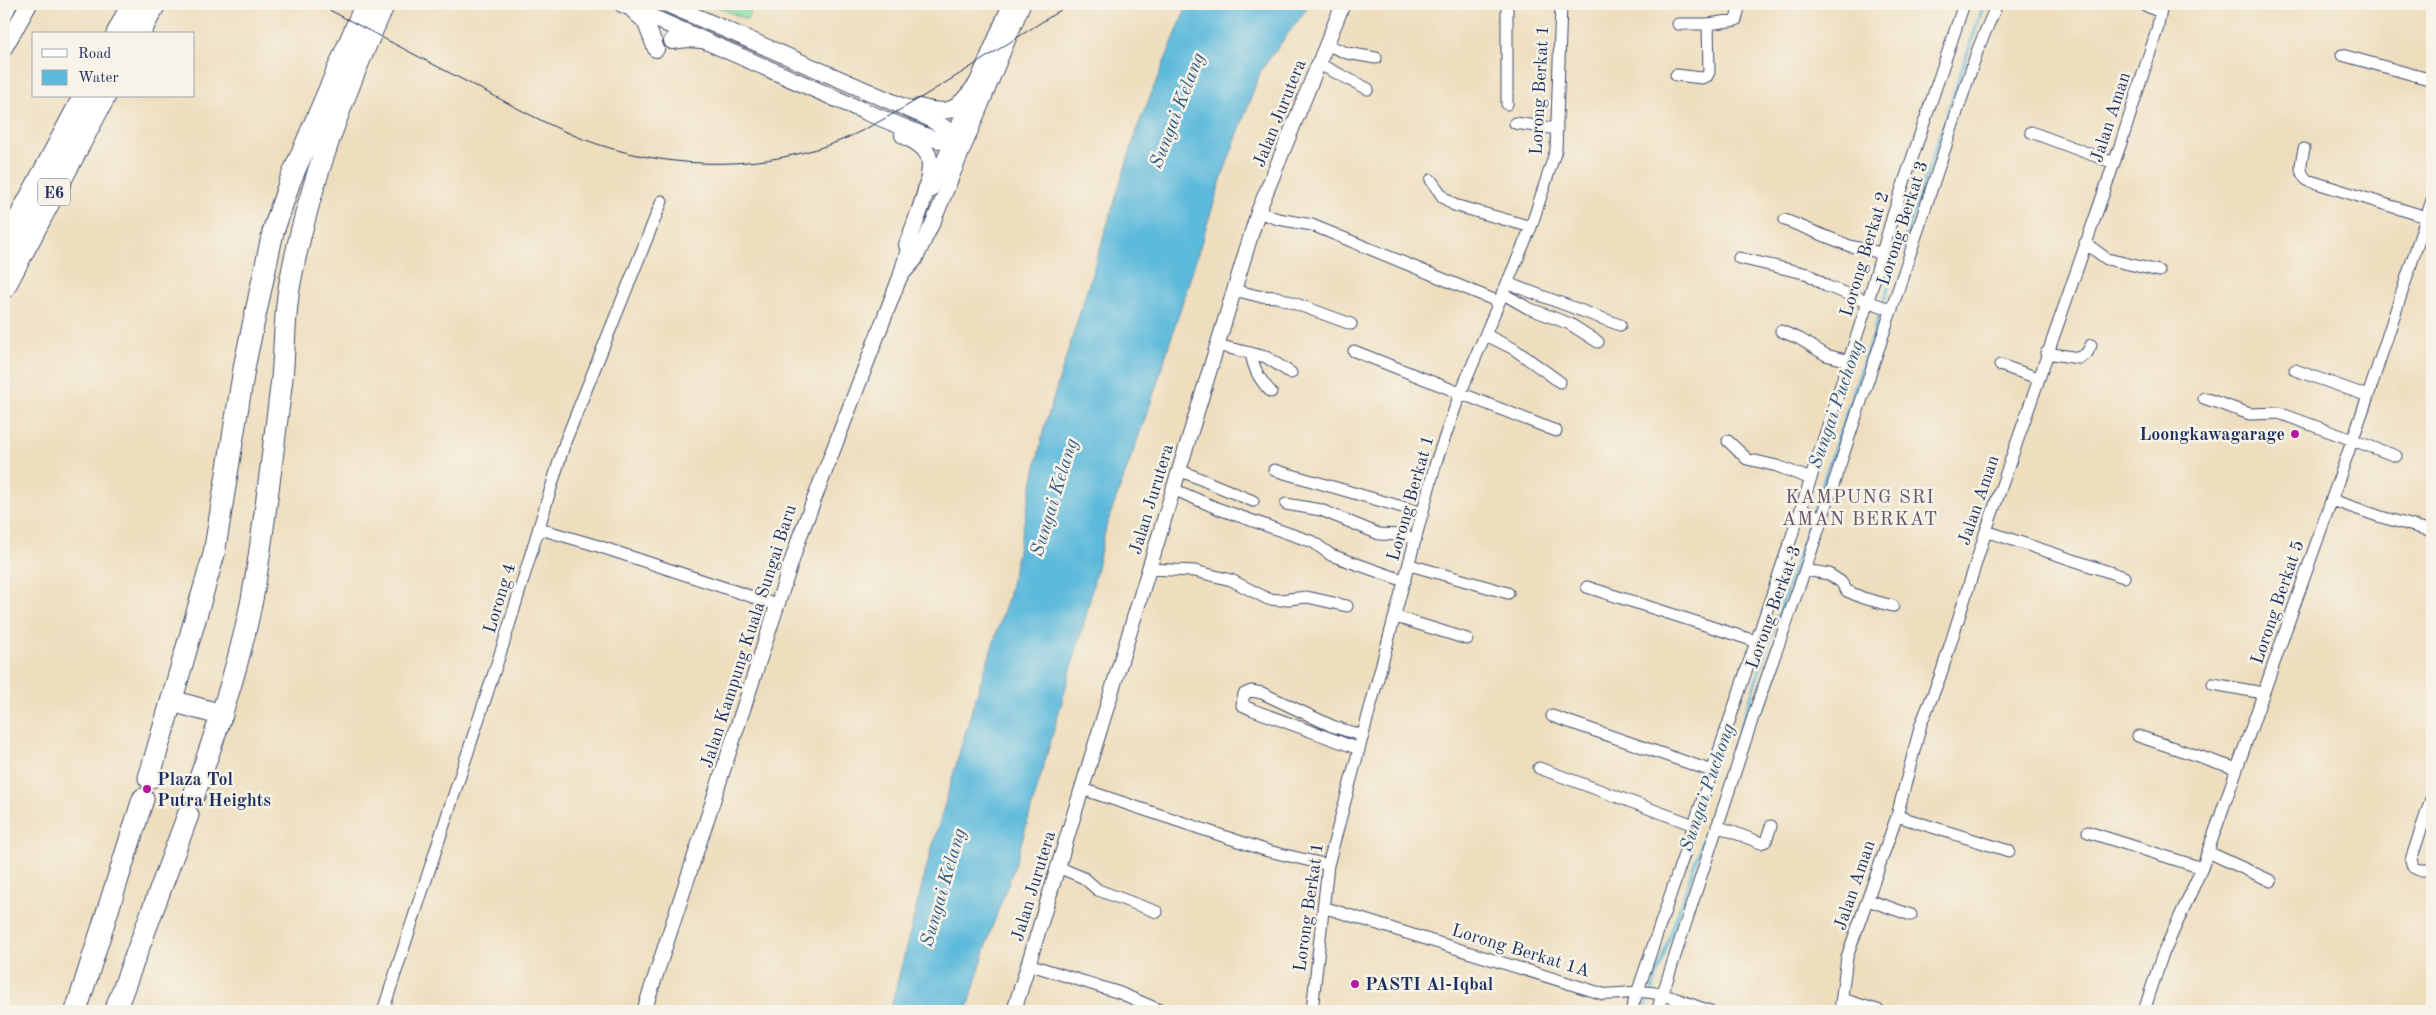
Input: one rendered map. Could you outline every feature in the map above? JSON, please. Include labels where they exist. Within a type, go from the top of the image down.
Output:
[{"type":"highway","points":[[118,32],[132,4]]},
{"type":"highway","points":[[140,32],[155,4]]},
{"type":"highway","points":[[149,778],[214,554],[246,363],[273,232],[290,181],[366,4]]},
{"type":"highway","points":[[194,795],[222,716],[241,649],[256,579],[282,376],[289,286],[306,211],[326,147],[384,4]]},
{"type":"highway","name":"E6","points":[[4,247],[83,98]]},
{"type":"highway","name":"E6","points":[[4,288],[104,98]]},
{"type":"highway","points":[[172,700],[222,716]]},
{"type":"highway","points":[[76,1011],[144,799]]},
{"type":"highway","points":[[115,1011],[188,815]]},
{"type":"main road","points":[[4,14],[9,4]]},
{"type":"main road","points":[[4,48],[30,4]]},
{"type":"main road","points":[[662,4],[672,24]]},
{"type":"main road","points":[[627,6],[672,24],[866,112],[930,138],[944,141],[954,138],[948,130],[929,118],[667,4]]},
{"type":"main road","points":[[627,6],[645,21],[656,49]]},
{"type":"main road","points":[[672,24],[685,19],[699,18]]},
{"type":"main road","points":[[672,41],[686,39],[710,41]]},
{"type":"main road","points":[[869,92],[942,112],[951,111],[963,102],[975,86]]},
{"type":"main road","points":[[866,112],[918,143],[927,152],[931,161],[932,170],[907,245]]},
{"type":"street","name":"Jalan Kampung Kuala Sungai Baru","points":[[644,1011],[800,536],[900,277],[907,245],[1010,4]]},
{"type":"street","name":"Jalan Kampung Kuala Sungai Baru","points":[[900,277],[915,260],[926,236],[1023,4]]},
{"type":"street","name":"Jalan Jurutera","points":[[1014,1011],[1258,212],[1343,4]]},
{"type":"street","points":[[1507,4],[1507,104]]},
{"type":"street","name":"Lorong Berkat 1","points":[[1312,1011],[1328,864],[1406,581],[1436,462],[1460,394],[1532,227],[1553,160],[1557,129],[1561,4]]},
{"type":"street","points":[[1678,24],[1708,24],[1736,20],[1740,4]]},
{"type":"street","name":"Lorong Berkat 2","points":[[1631,1011],[1640,992],[1753,645],[1801,509],[1849,361],[1871,302],[1882,253],[1964,4]]},
{"type":"street","name":"Lorong Berkat 3","points":[[1657,1011],[1660,994],[1773,657],[1805,570],[1890,309],[1978,50],[1997,4]]},
{"type":"street","points":[[2143,4],[2161,8]]},
{"type":"street","name":"Jalan Aman","points":[[1840,1011],[1847,957],[1897,816],[1922,724],[1940,677],[1986,531],[2046,353],[2114,163],[2161,8]]},
{"type":"street","points":[[1676,75],[1702,78],[1710,72],[1708,24]]},
{"type":"street","points":[[1327,45],[1347,53],[1376,58]]},
{"type":"street","points":[[926,236],[951,164],[954,138],[970,119],[992,67],[1004,51]]},
{"type":"street","points":[[2342,55],[2432,80]]},
{"type":"street","points":[[1319,64],[1368,89]]},
{"type":"street","points":[[1515,123],[1557,129]]},
{"type":"street","points":[[2032,132],[2114,163]]},
{"type":"street","points":[[2304,149],[2300,170],[2306,180],[2426,217]]},
{"type":"street","points":[[1431,180],[1443,197],[1454,205],[1532,227]]},
{"type":"street","name":"Lorong Berkat 5","points":[[2144,1011],[2162,956],[2208,852],[2368,396],[2432,200]]},
{"type":"street","name":"Lorong 4","points":[[383,1011],[540,529],[564,442],[662,201]]},
{"type":"street","points":[[1258,212],[1278,219],[1312,225],[1503,293],[1620,325]]},
{"type":"street","points":[[1785,220],[1850,246],[1882,253]]},
{"type":"street","points":[[2085,243],[2107,259],[2159,271]]},
{"type":"street","points":[[1739,258],[1808,274],[1826,286],[1890,309]]},
{"type":"street","points":[[1234,290],[1258,296],[1277,297],[1352,324]]},
{"type":"street","points":[[1503,293],[1528,308],[1570,324],[1598,342]]},
{"type":"street","points":[[1781,331],[1800,339],[1826,355],[1849,361]]},
{"type":"street","points":[[1486,334],[1514,348],[1560,382]]},
{"type":"street","points":[[1217,345],[1273,360],[1291,373]]},
{"type":"street","points":[[2046,353],[2079,358],[2087,353],[2091,345]]},
{"type":"street","points":[[1354,351],[1442,384],[1460,394],[1556,431]]},
{"type":"street","points":[[1251,353],[1254,368],[1259,379],[1271,392]]},
{"type":"street","points":[[2000,365],[2038,378]]},
{"type":"street","points":[[2295,370],[2368,396]]},
{"type":"street","points":[[2204,398],[2250,414],[2279,413],[2352,442],[2396,456]]},
{"type":"street","points":[[1728,441],[1747,459],[1786,469],[1810,479]]},
{"type":"street","points":[[1179,470],[1253,501]]},
{"type":"street","points":[[1274,470],[1423,513]]},
{"type":"street","points":[[1173,489],[1219,509],[1313,542],[1332,555],[1406,581]]},
{"type":"street","points":[[2332,500],[2381,517],[2432,530]]},
{"type":"street","points":[[1286,504],[1321,510],[1378,534],[1402,535],[1416,539]]},
{"type":"street","points":[[1801,509],[1822,518]]},
{"type":"street","points":[[540,529],[595,545],[777,606]]},
{"type":"street","points":[[1986,531],[2124,577]]},
{"type":"street","points":[[1410,566],[1508,593]]},
{"type":"street","points":[[1149,569],[1195,571],[1231,580],[1268,599],[1280,600],[1307,597],[1347,606]]},
{"type":"street","points":[[1805,570],[1829,574],[1841,582],[1847,591],[1862,598],[1893,606]]},
{"type":"street","points":[[1586,587],[1753,645],[1773,657]]},
{"type":"street","points":[[1396,617],[1467,639]]},
{"type":"street","points":[[2212,684],[2264,693]]},
{"type":"street","points":[[1360,749],[1242,705],[1244,694],[1251,691],[1262,693],[1332,726],[1363,736]]},
{"type":"street","points":[[1735,701],[1756,708]]},
{"type":"street","points":[[1552,716],[1712,771]]},
{"type":"street","points":[[2138,736],[2237,769]]},
{"type":"street","points":[[1539,768],[1694,825]]},
{"type":"street","points":[[1082,789],[1268,851],[1328,864]]},
{"type":"street","points":[[2432,798],[2411,860],[2413,867],[2419,870],[2432,870]]},
{"type":"street","points":[[1897,816],[2009,851]]},
{"type":"street","points":[[1717,826],[1761,843],[1766,841],[1771,826]]},
{"type":"street","points":[[2088,832],[2202,868]]},
{"type":"street","points":[[2208,852],[2271,881]]},
{"type":"street","points":[[1058,867],[1084,878],[1098,890],[1157,912]]},
{"type":"street","points":[[1868,900],[1911,915]]},
{"type":"street","name":"Lorong Berkat 1A","points":[[1323,907],[1603,994],[1640,992],[1660,994],[1710,1011]]},
{"type":"street","points":[[1028,964],[1120,993],[1162,1011]]},
{"type":"street","points":[[1842,999],[1880,1011]]},
{"type":"green space","points":[[712,4],[754,4],[747,20]]},
{"type":"water","name":"Sungai Kelang","points":[[1188,4],[1310,4],[1261,70],[1222,177],[1151,402],[1106,527],[1087,612],[1052,737],[1015,865],[991,930],[967,1011],[890,1011],[928,862],[973,706],[1008,598],[1044,428],[1138,126]]},
{"type":"waterway","name":"Sungai Puchong","points":[[1645,1011],[1984,4]]},
{"type":"tram line","points":[[318,4],[532,116],[580,138],[627,153],[658,159],[720,163],[751,162],[782,157],[842,140],[883,120],[922,97],[1070,4]]},
{"type":"place","name":"Loongkawagarage","points":[[2295,434]]},
{"type":"place","name":"Plaza Tol Putra Heights","points":[[147,789]]},
{"type":"place","name":"PASTI Al-Iqbal","points":[[1355,984]]},
{"type":"district","name":"KAMPUNG SRI AMAN BERKAT","points":[[1860,507]]}]
